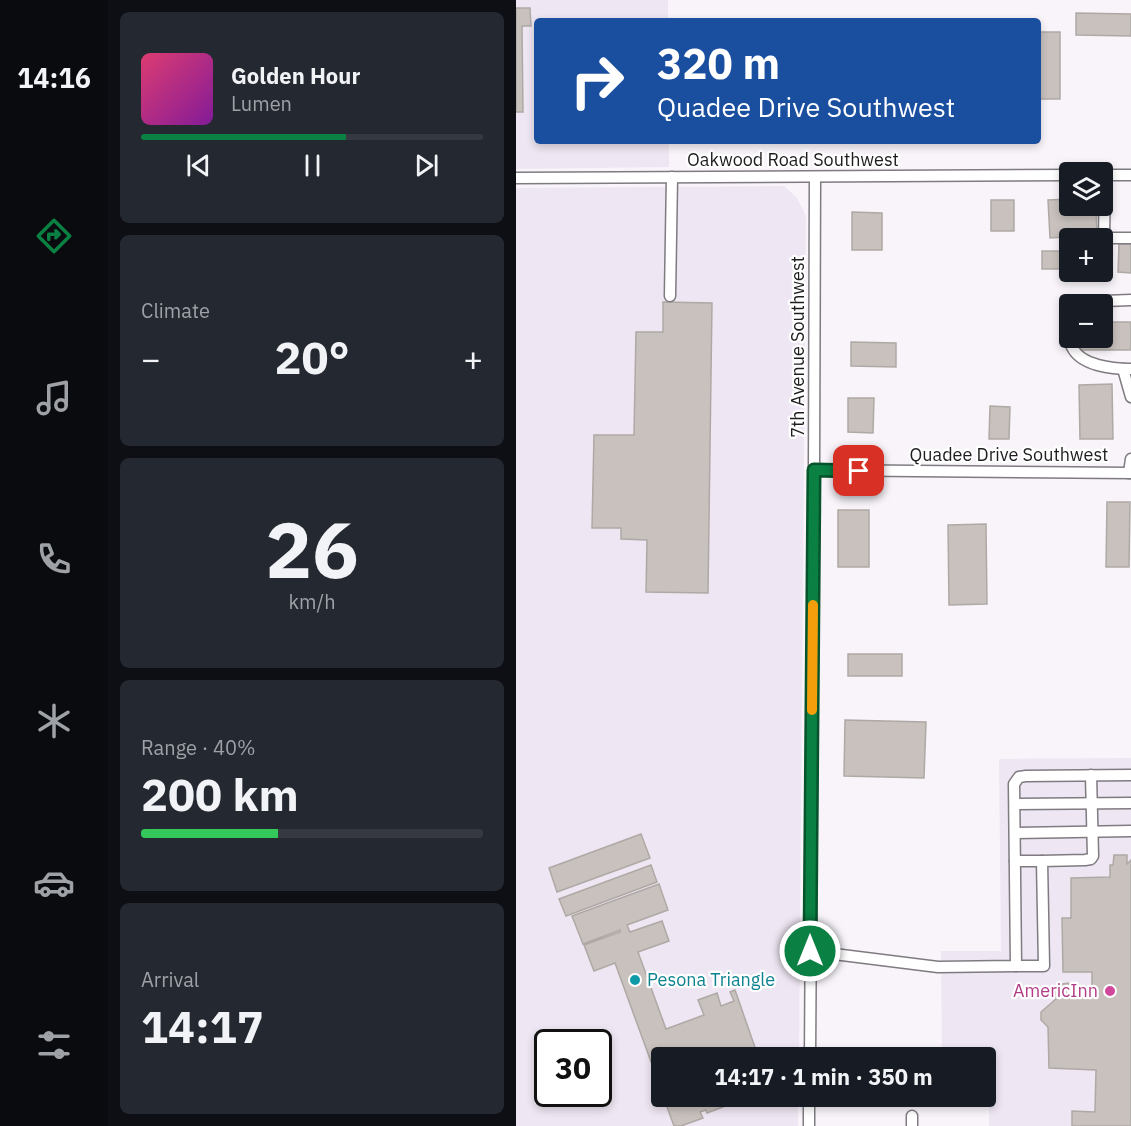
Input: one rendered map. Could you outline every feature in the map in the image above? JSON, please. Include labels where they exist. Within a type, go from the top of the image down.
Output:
[{"type":"street","name":"Oakwood Road Southwest","points":[[516,178],[1059,175]]},
{"type":"street","points":[[1113,175],[1131,175]]},
{"type":"street","points":[[670,296],[672,177]]},
{"type":"street","name":"7th Avenue Southwest","points":[[810,1047],[815,177]]},
{"type":"street","points":[[1113,238],[1131,238]]},
{"type":"street","points":[[1113,301],[1131,300]]},
{"type":"street","points":[[1072,348],[1083,360],[1114,369],[1127,369],[1131,397]]},
{"type":"street","points":[[1130,473],[1131,459]]},
{"type":"street","name":"Quadee Drive Southwest","points":[[814,470],[1130,473]]},
{"type":"street","points":[[1015,861],[1091,859],[1091,775]]},
{"type":"street","points":[[1016,966],[1014,784],[1019,777],[1131,775]]},
{"type":"street","points":[[1015,804],[1131,803]]},
{"type":"street","points":[[1015,833],[1131,831]]},
{"type":"street","points":[[810,951],[939,967],[1044,966],[1042,861]]},
{"type":"street","points":[[809,1107],[809,1126]]},
{"type":"shaded area","points":[[516,0],[668,0],[668,18],[534,18],[534,144],[669,144],[669,167],[516,169]]},
{"type":"shaded area","points":[[784,186],[797,198],[806,216],[799,1047],[651,1047],[651,1107],[798,1107],[798,1126],[516,1126],[516,188]]},
{"type":"shaded area","points":[[1131,758],[1131,1126],[989,1126],[989,1107],[996,1107],[996,1047],[942,1047],[941,951],[1001,951],[999,759]]},
{"type":"building","points":[[516,8],[530,8],[531,26],[522,26],[523,112],[516,112]]},
{"type":"building","points":[[1076,13],[1131,14],[1131,36],[1076,35]]},
{"type":"building","points":[[1041,32],[1060,32],[1060,99],[1041,99]]},
{"type":"building","points":[[991,200],[1014,200],[1014,231],[991,231]]},
{"type":"building","points":[[1048,200],[1059,200],[1059,216],[1096,216],[1097,228],[1059,228],[1059,237],[1050,238]]},
{"type":"building","points":[[852,212],[882,213],[882,250],[852,250]]},
{"type":"building","points":[[1119,244],[1131,244],[1131,273],[1118,272]]},
{"type":"building","points":[[1042,251],[1059,251],[1059,269],[1042,269]]},
{"type":"building","points":[[663,302],[712,303],[708,593],[646,592],[647,540],[621,539],[621,528],[592,528],[594,435],[634,435],[636,332],[663,332]]},
{"type":"building","points":[[1113,322],[1131,322],[1131,350],[1079,350],[1079,348],[1113,348]]},
{"type":"building","points":[[851,342],[896,343],[896,367],[851,366]]},
{"type":"building","points":[[1112,384],[1113,439],[1080,439],[1079,385]]},
{"type":"building","points":[[848,398],[874,398],[873,433],[848,432]]},
{"type":"building","points":[[990,406],[1010,407],[1009,439],[989,439]]},
{"type":"building","points":[[1107,502],[1130,502],[1129,567],[1106,567]]},
{"type":"building","points":[[838,510],[869,510],[869,567],[838,567]]},
{"type":"building","points":[[986,524],[987,604],[949,605],[948,525]]},
{"type":"building","points":[[848,654],[902,654],[902,676],[848,676]]},
{"type":"building","points":[[845,720],[926,722],[924,778],[844,776]]},
{"type":"building","points":[[641,834],[650,858],[557,892],[549,868]]},
{"type":"building","name":"AmericInn","points":[[1114,855],[1127,855],[1127,864],[1131,860],[1131,1126],[1072,1126],[1072,1111],[1095,1112],[1096,1070],[1049,1068],[1048,1027],[1041,1020],[1041,1012],[1057,998],[1052,996],[1062,984],[1069,983],[1068,998],[1081,998],[1092,986],[1092,972],[1063,972],[1062,918],[1071,918],[1071,878],[1110,877],[1110,865],[1113,865]]},
{"type":"building","points":[[651,865],[657,882],[566,916],[559,899]]},
{"type":"building","name":"Pesona Triangle","points":[[659,884],[668,910],[627,925],[630,932],[662,921],[669,941],[638,952],[666,1029],[704,1015],[698,1000],[717,993],[721,1006],[734,1001],[730,992],[735,990],[755,1047],[651,1047],[651,1062],[615,963],[594,971],[584,945],[620,932],[620,930],[583,944],[572,916]]},
{"type":"building","points":[[667,1107],[723,1107],[707,1113],[706,1110],[700,1112],[703,1118],[681,1126],[674,1126]]},
{"type":"slow traffic","points":[[812,710],[813,605]]},
{"type":"place","name":"Pesona Triangle","points":[[635,980]]},
{"type":"place","name":"AmericInn","points":[[1110,991]]},
{"type":"route","points":[[810,951],[814,470],[859,471]]}]
